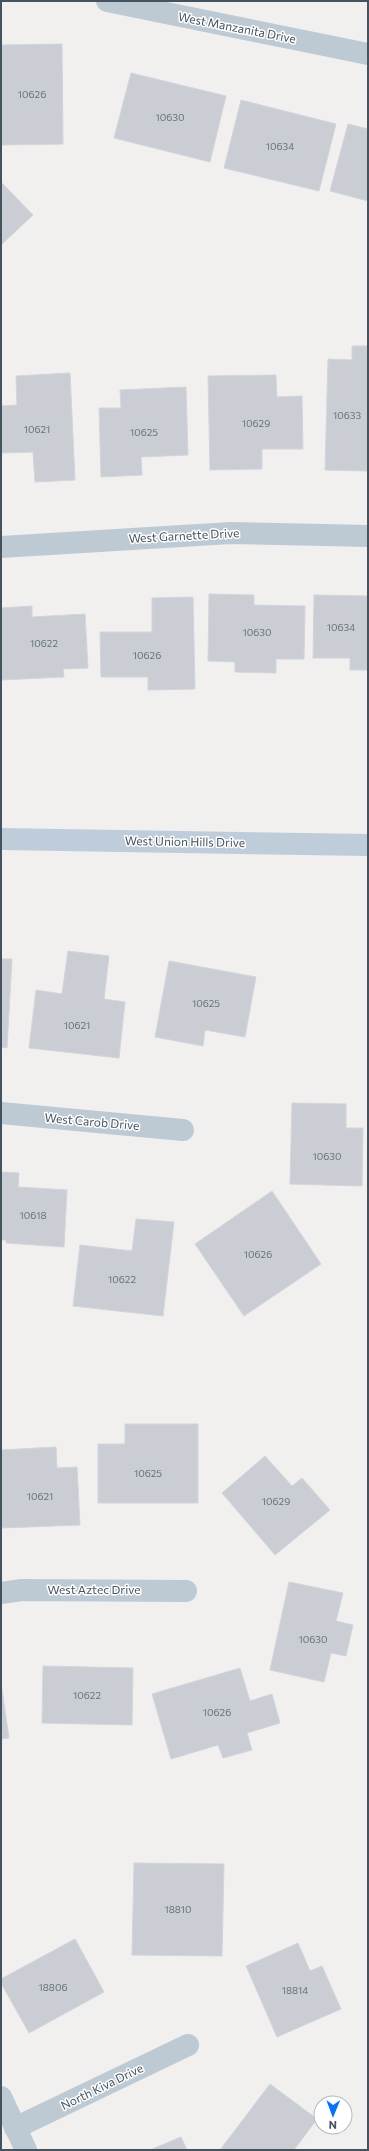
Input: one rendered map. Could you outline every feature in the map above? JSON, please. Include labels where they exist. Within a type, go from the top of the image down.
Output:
[{"type":"main road","name":"West Union Hills Drive","points":[[1,839],[368,845]]},
{"type":"street","name":"West Manzanita Drive","points":[[107,1],[368,54]]},
{"type":"street","name":"West Garnette Drive","points":[[1,547],[231,533],[368,536]]},
{"type":"street","name":"West Carob Drive","points":[[1,1113],[183,1130]]},
{"type":"street","name":"West Aztec Drive","points":[[1,1593],[22,1590],[186,1591]]},
{"type":"street","name":"North Kiva Drive","points":[[15,2128],[188,2045]]},
{"type":"street","points":[[1,2097],[26,2150]]},
{"type":"building","points":[[62,44],[63,144],[1,145],[1,45]]},
{"type":"building","points":[[131,73],[226,96],[210,162],[114,138]]},
{"type":"building","points":[[241,100],[336,124],[319,191],[224,168]]},
{"type":"building","points":[[348,124],[368,129],[368,201],[330,191]]},
{"type":"building","points":[[1,182],[33,215],[1,245]]},
{"type":"building","points":[[352,346],[368,346],[368,471],[325,470],[328,359],[352,360]]},
{"type":"building","points":[[70,373],[75,480],[35,482],[33,452],[1,453],[1,406],[17,405],[16,376]]},
{"type":"building","points":[[276,375],[277,397],[302,396],[303,449],[262,449],[262,469],[210,470],[208,376]]},
{"type":"building","points":[[186,387],[188,455],[141,457],[142,475],[101,477],[99,408],[121,408],[120,390]]},
{"type":"building","points":[[209,594],[254,595],[254,605],[305,606],[304,659],[276,659],[276,673],[235,672],[235,662],[208,661]]},
{"type":"building","points":[[314,595],[368,596],[368,670],[350,670],[350,658],[313,658]]},
{"type":"building","points":[[193,597],[195,689],[148,690],[148,677],[101,677],[100,632],[152,632],[152,598]]},
{"type":"building","points":[[32,606],[32,617],[85,614],[88,668],[63,669],[64,677],[1,680],[1,608]]},
{"type":"building","points":[[68,951],[109,956],[104,999],[125,1002],[119,1058],[29,1048],[36,990],[62,994]]},
{"type":"building","points":[[1,959],[12,959],[7,1048],[1,1047]]},
{"type":"building","points":[[169,961],[256,977],[245,1037],[205,1030],[203,1046],[155,1037]]},
{"type":"building","points":[[292,1103],[346,1104],[346,1128],[363,1128],[362,1186],[290,1184]]},
{"type":"building","points":[[1,1172],[19,1173],[18,1187],[67,1190],[64,1247],[6,1243],[6,1240],[1,1240]]},
{"type":"building","points":[[272,1191],[321,1264],[244,1316],[195,1244]]},
{"type":"building","points":[[136,1219],[174,1222],[163,1316],[73,1306],[80,1245],[132,1251]]},
{"type":"building","points":[[125,1424],[198,1424],[198,1503],[98,1503],[98,1444],[125,1444]]},
{"type":"building","points":[[56,1447],[57,1468],[77,1467],[80,1525],[1,1528],[1,1450]]},
{"type":"building","points":[[265,1456],[292,1486],[302,1478],[330,1510],[275,1555],[222,1493]]},
{"type":"building","points":[[289,1582],[343,1593],[336,1621],[353,1625],[346,1656],[331,1653],[324,1682],[270,1670]]},
{"type":"building","points":[[43,1666],[133,1668],[132,1725],[42,1723]]},
{"type":"building","points":[[240,1668],[250,1701],[272,1694],[280,1723],[247,1733],[252,1750],[223,1758],[218,1745],[171,1759],[152,1694]]},
{"type":"building","points":[[1,1683],[9,1738],[1,1739]]},
{"type":"building","points":[[134,1863],[224,1864],[222,1956],[132,1955]]},
{"type":"building","points":[[75,1939],[104,1992],[29,2033],[1,1983],[1,1979]]},
{"type":"building","points":[[298,1943],[310,1971],[322,1966],[341,2009],[277,2037],[246,1966]]},
{"type":"building","points":[[270,2084],[313,2116],[313,2124],[294,2150],[220,2150]]},
{"type":"building","points":[[181,2137],[187,2150],[150,2150]]}]
